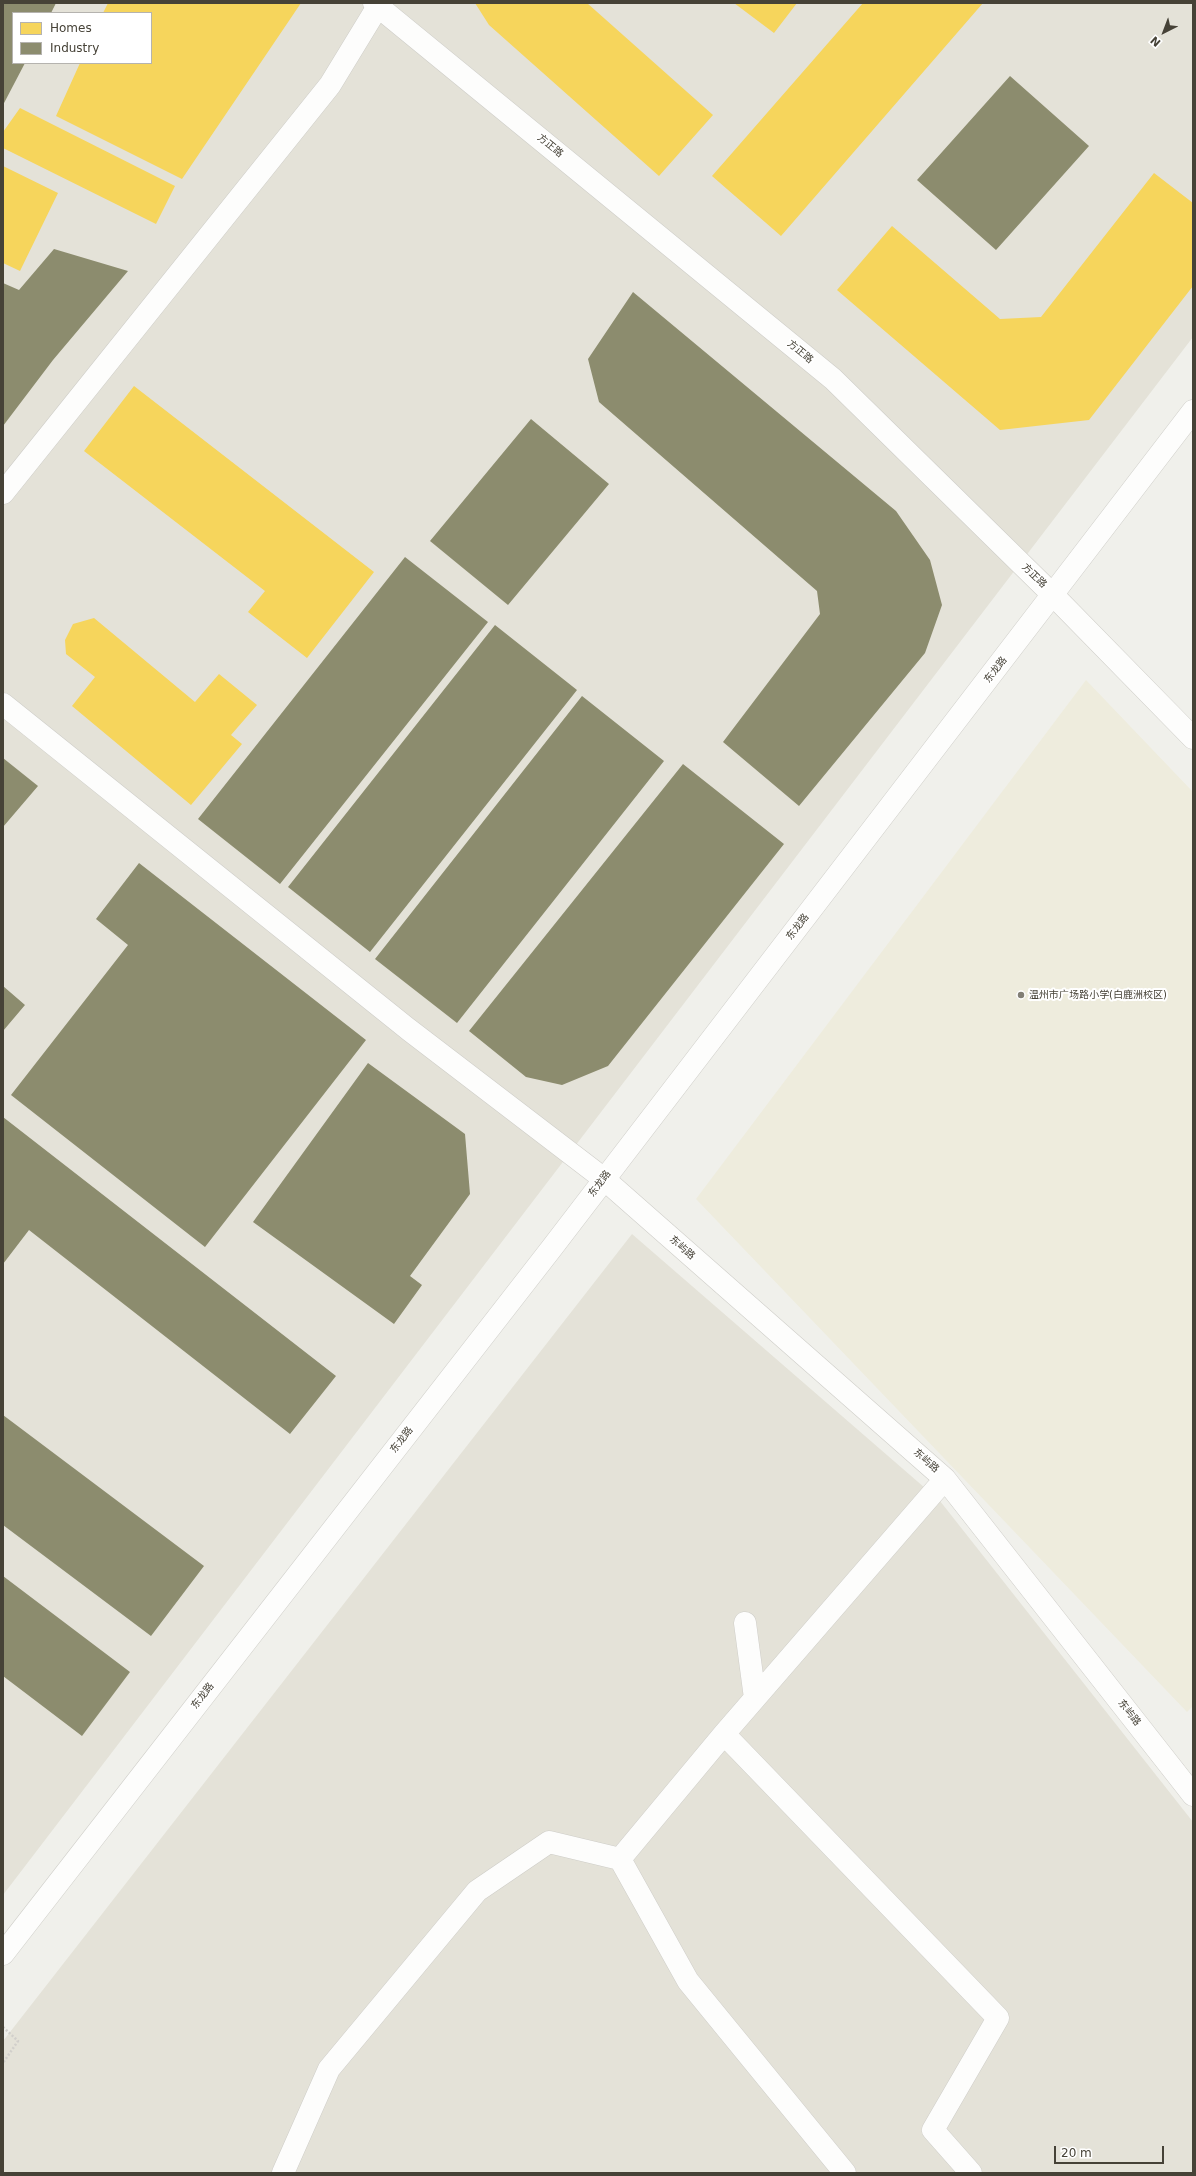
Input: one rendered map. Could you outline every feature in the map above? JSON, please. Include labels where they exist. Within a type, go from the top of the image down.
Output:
[{"type":"street","points":[[3,493],[330,85],[378,4]]},
{"type":"street","name":"方正路","points":[[378,4],[834,379],[1054,595],[1193,738]]},
{"type":"street","name":"东龙路","points":[[3,1954],[604,1179],[1054,595],[1193,411]]},
{"type":"street","name":"东屿路","points":[[3,704],[408,1029],[604,1179],[945,1479],[1193,1795]]},
{"type":"street","points":[[620,1859],[724,1734],[945,1479]]},
{"type":"street","points":[[745,1623],[755,1698]]},
{"type":"street","points":[[724,1734],[998,2018],[933,2130],[971,2173]]},
{"type":"street","points":[[283,2173],[329,2068],[477,1891],[549,1842],[620,1859],[688,1982],[845,2173]]},
{"type":"path","points":[[3,2027],[18,2041],[3,2063]]},
{"type":"shaded area","points":[[3,3],[1193,3],[1193,337],[3,1895]]},
{"type":"shaded area","name":"温州市广场路小学(白鹿洲校区)","points":[[1086,680],[1193,792],[1193,1706],[1187,1712],[696,1199]]},
{"type":"shaded area","points":[[632,1234],[940,1501],[1193,1822],[1193,2173],[3,2173],[3,2041]]},
{"type":"building: Homes","points":[[108,3],[301,3],[182,179],[56,116],[80,64],[152,64],[152,12],[104,12]]},
{"type":"building: Homes","points":[[475,3],[587,3],[713,115],[659,176],[489,25]]},
{"type":"building: Homes","points":[[734,3],[797,3],[774,33]]},
{"type":"building: Homes","points":[[863,3],[983,3],[781,236],[712,176]]},
{"type":"building: Homes","points":[[20,108],[175,186],[156,224],[3,148],[3,132]]},
{"type":"building: Homes","points":[[3,166],[58,193],[20,271],[3,263]]},
{"type":"building: Homes","points":[[1154,173],[1193,203],[1193,286],[1089,420],[1000,430],[837,290],[892,226],[1000,319],[1041,317]]},
{"type":"building: Homes","points":[[134,386],[374,572],[307,658],[248,612],[265,591],[84,451]]},
{"type":"building: Homes","points":[[94,618],[195,702],[219,674],[257,705],[231,735],[242,744],[191,805],[72,706],[95,677],[66,654],[65,640],[73,624]]},
{"type":"building: Industry","points":[[3,3],[56,3],[52,12],[12,12],[12,64],[24,64],[3,105]]},
{"type":"building: Industry","points":[[1010,76],[1089,146],[996,250],[917,180]]},
{"type":"building: Industry","points":[[54,249],[128,271],[53,360],[3,426],[3,283],[19,290]]},
{"type":"building: Industry","points":[[633,292],[896,511],[930,560],[942,605],[925,653],[799,806],[723,742],[820,614],[817,591],[599,402],[588,359]]},
{"type":"building: Industry","points":[[531,419],[609,484],[508,605],[430,541]]},
{"type":"building: Industry","points":[[405,557],[488,622],[280,884],[198,819]]},
{"type":"building: Industry","points":[[495,625],[577,690],[370,952],[288,887]]},
{"type":"building: Industry","points":[[582,696],[664,761],[457,1023],[375,959]]},
{"type":"building: Industry","points":[[3,758],[38,786],[3,827]]},
{"type":"building: Industry","points":[[683,764],[784,844],[608,1066],[562,1085],[526,1077],[469,1031]]},
{"type":"building: Industry","points":[[139,863],[366,1040],[205,1247],[11,1095],[128,945],[96,919]]},
{"type":"building: Industry","points":[[3,986],[25,1005],[3,1031]]},
{"type":"building: Industry","points":[[368,1063],[465,1134],[470,1194],[410,1276],[422,1285],[394,1324],[253,1222]]},
{"type":"building: Industry","points":[[3,1117],[336,1376],[290,1434],[29,1230],[3,1264]]},
{"type":"building: Industry","points":[[3,1415],[204,1566],[151,1636],[3,1525]]},
{"type":"building: Industry","points":[[3,1576],[130,1672],[82,1736],[3,1676]]},
{"type":"place","name":"温州市广场路小学(白鹿洲校区)","points":[[1021,995]]}]
